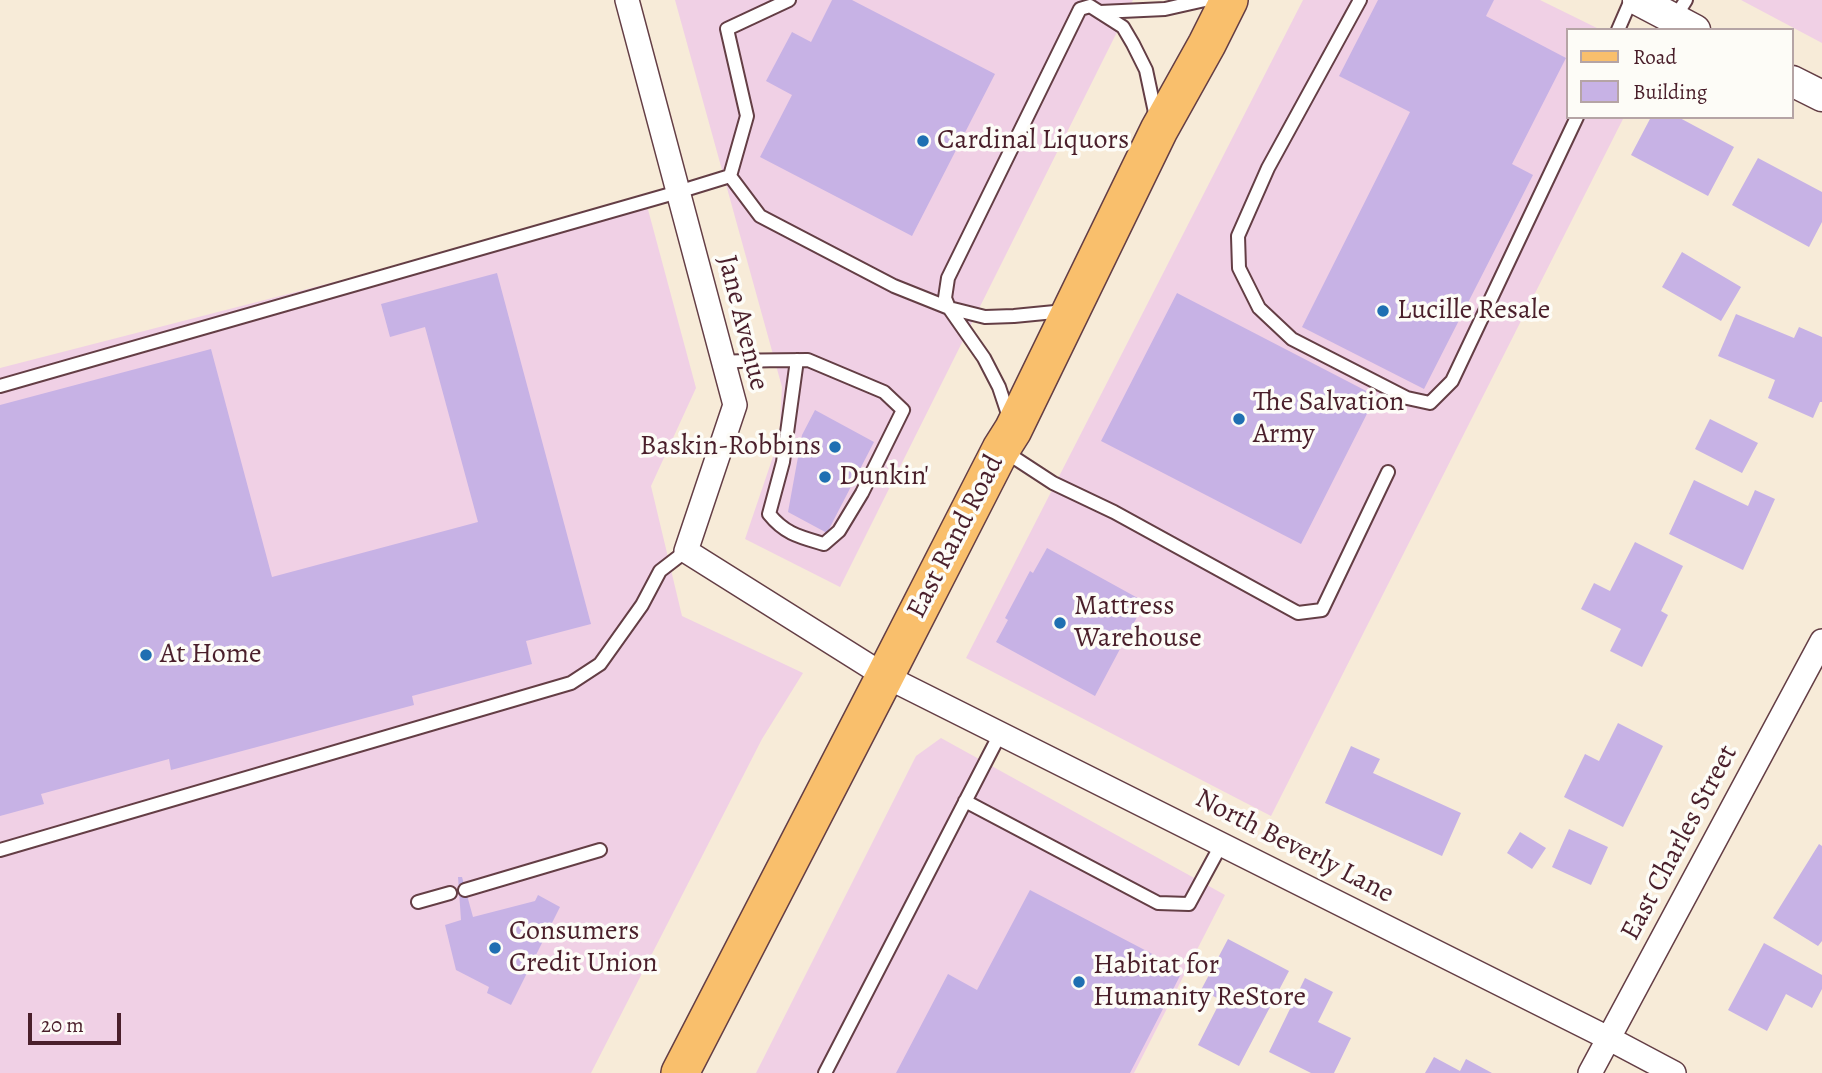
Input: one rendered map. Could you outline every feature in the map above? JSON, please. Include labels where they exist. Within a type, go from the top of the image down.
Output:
[{"type":"main road","name":"East Rand Road","points":[[680,1073],[1007,440],[1158,130],[1229,0]]},
{"type":"street","name":"Jane Avenue","points":[[627,0],[735,405],[686,551]]},
{"type":"street","points":[[1638,0],[1685,16]]},
{"type":"street","points":[[1794,81],[1822,96]]},
{"type":"street","points":[[686,551],[886,677]]},
{"type":"street","name":"East Charles Street","points":[[1590,1073],[1822,641]]},
{"type":"street","name":"North Beverly Lane","points":[[886,677],[1674,1073]]},
{"type":"lane","points":[[730,176],[747,116],[727,29],[789,0]]},
{"type":"lane","points":[[1070,0],[1080,9]]},
{"type":"lane","points":[[1100,12],[1165,9],[1205,0]]},
{"type":"lane","points":[[1360,0],[1268,168],[1238,236],[1240,268],[1259,308],[1292,340],[1407,398],[1430,402],[1452,381],[1576,119]]},
{"type":"lane","points":[[1619,28],[1631,0]]},
{"type":"lane","points":[[1158,130],[1146,70],[1123,27],[1090,6],[1080,9],[948,278],[945,298],[949,308],[984,358],[999,387],[1007,440],[1050,481],[1114,512],[1298,613],[1322,610],[1388,472]]},
{"type":"lane","points":[[0,386],[730,176]]},
{"type":"lane","points":[[730,176],[760,216],[894,286],[949,308],[985,317],[1071,310]]},
{"type":"lane","points":[[724,362],[797,360],[808,360],[884,392],[903,410],[862,493],[839,531],[824,544],[779,527],[769,514],[783,462],[797,360]]},
{"type":"lane","points":[[0,850],[571,683],[600,664],[642,605],[660,571],[686,551]]},
{"type":"lane","points":[[825,1073],[1000,734]]},
{"type":"lane","points":[[965,801],[1158,903],[1189,904],[1222,845]]},
{"type":"lane","points":[[465,890],[600,850]]},
{"type":"lane","points":[[418,902],[450,894]]},
{"type":"shaded area","points":[[675,0],[1133,0],[840,587],[745,539],[779,439],[782,387]]},
{"type":"shaded area","points":[[1303,0],[1540,0],[1597,28],[1566,28],[1566,119],[1623,119],[1271,816],[966,658]]},
{"type":"shaded area","points":[[1741,0],[1822,0],[1822,43]]},
{"type":"shaded area","points":[[646,202],[696,388],[651,486],[682,616],[803,673],[762,739],[591,1073],[0,1073],[0,368]]},
{"type":"shaded area","points":[[941,738],[1225,895],[1134,1073],[756,1073],[916,756]]},
{"type":"building","points":[[832,0],[852,0],[995,74],[912,236],[760,157],[792,95],[766,81],[792,32],[811,42]]},
{"type":"building","points":[[1378,0],[1494,0],[1486,16],[1566,58],[1512,164],[1533,175],[1424,389],[1302,327],[1410,112],[1339,76]]},
{"type":"building","points":[[1650,119],[1682,119],[1734,147],[1708,196],[1631,155]]},
{"type":"building","points":[[1758,158],[1822,192],[1822,222],[1809,247],[1732,205]]},
{"type":"building","points":[[1682,252],[1741,287],[1721,321],[1662,287]]},
{"type":"building","name":"At Home","points":[[497,273],[591,624],[526,641],[532,664],[412,696],[414,705],[171,770],[169,759],[41,794],[44,804],[0,816],[0,405],[211,349],[272,577],[478,522],[425,327],[390,337],[381,304]]},
{"type":"building","name":"The Salvation Army","points":[[1177,293],[1376,396],[1301,544],[1101,441]]},
{"type":"building","points":[[1736,314],[1794,338],[1799,327],[1822,337],[1822,402],[1813,418],[1768,398],[1775,380],[1718,356]]},
{"type":"building","name":"Dunkin'","points":[[815,410],[874,442],[827,533],[788,512],[802,435]]},
{"type":"building","points":[[1710,419],[1758,443],[1742,473],[1695,449]]},
{"type":"building","points":[[1694,480],[1748,506],[1755,490],[1775,499],[1743,570],[1669,534]]},
{"type":"building","points":[[1635,542],[1683,566],[1661,611],[1668,615],[1642,667],[1610,651],[1621,629],[1581,609],[1594,583],[1610,591]]},
{"type":"building","points":[[1047,548],[1145,602],[1095,696],[996,642],[1008,620],[1005,618],[1030,571],[1033,573]]},
{"type":"building","points":[[1618,723],[1663,746],[1623,827],[1564,797],[1585,754],[1599,761]]},
{"type":"building","points":[[1351,746],[1380,759],[1373,773],[1461,813],[1442,856],[1325,803]]},
{"type":"building","points":[[1569,829],[1608,847],[1591,885],[1552,867]]},
{"type":"building","points":[[1520,832],[1546,848],[1532,869],[1507,853]]},
{"type":"building","points":[[1819,844],[1822,846],[1822,941],[1818,946],[1773,918]]},
{"type":"building","name":"Consumers Credit Union","points":[[458,877],[462,877],[473,917],[535,901],[538,895],[560,907],[511,1005],[487,993],[489,987],[456,970],[445,925],[461,920]]},
{"type":"building","name":"Habitat for Humanity ReStore","points":[[1030,890],[1183,970],[1130,1073],[896,1073],[948,974],[977,990]]},
{"type":"building","points":[[1228,939],[1289,971],[1239,1066],[1198,1045],[1221,1000],[1201,990]]},
{"type":"building","points":[[1764,943],[1822,975],[1822,989],[1812,1008],[1786,994],[1767,1031],[1728,1010]]},
{"type":"building","points":[[1305,978],[1333,992],[1318,1022],[1351,1038],[1334,1073],[1311,1073],[1269,1052]]},
{"type":"building","points":[[1434,1057],[1460,1071],[1466,1059],[1492,1073],[1425,1073]]},
{"type":"place","name":"Cardinal Liquors","points":[[923,141]]},
{"type":"place","name":"Lucille Resale","points":[[1383,311]]},
{"type":"place","name":"The Salvation Army","points":[[1239,419]]},
{"type":"place","name":"Baskin-Robbins","points":[[835,447]]},
{"type":"place","name":"Dunkin'","points":[[825,477]]},
{"type":"place","name":"Mattress Warehouse","points":[[1060,623]]},
{"type":"place","name":"At Home","points":[[146,655]]},
{"type":"place","name":"Consumers Credit Union","points":[[495,948]]},
{"type":"place","name":"Habitat for Humanity ReStore","points":[[1079,982]]}]
